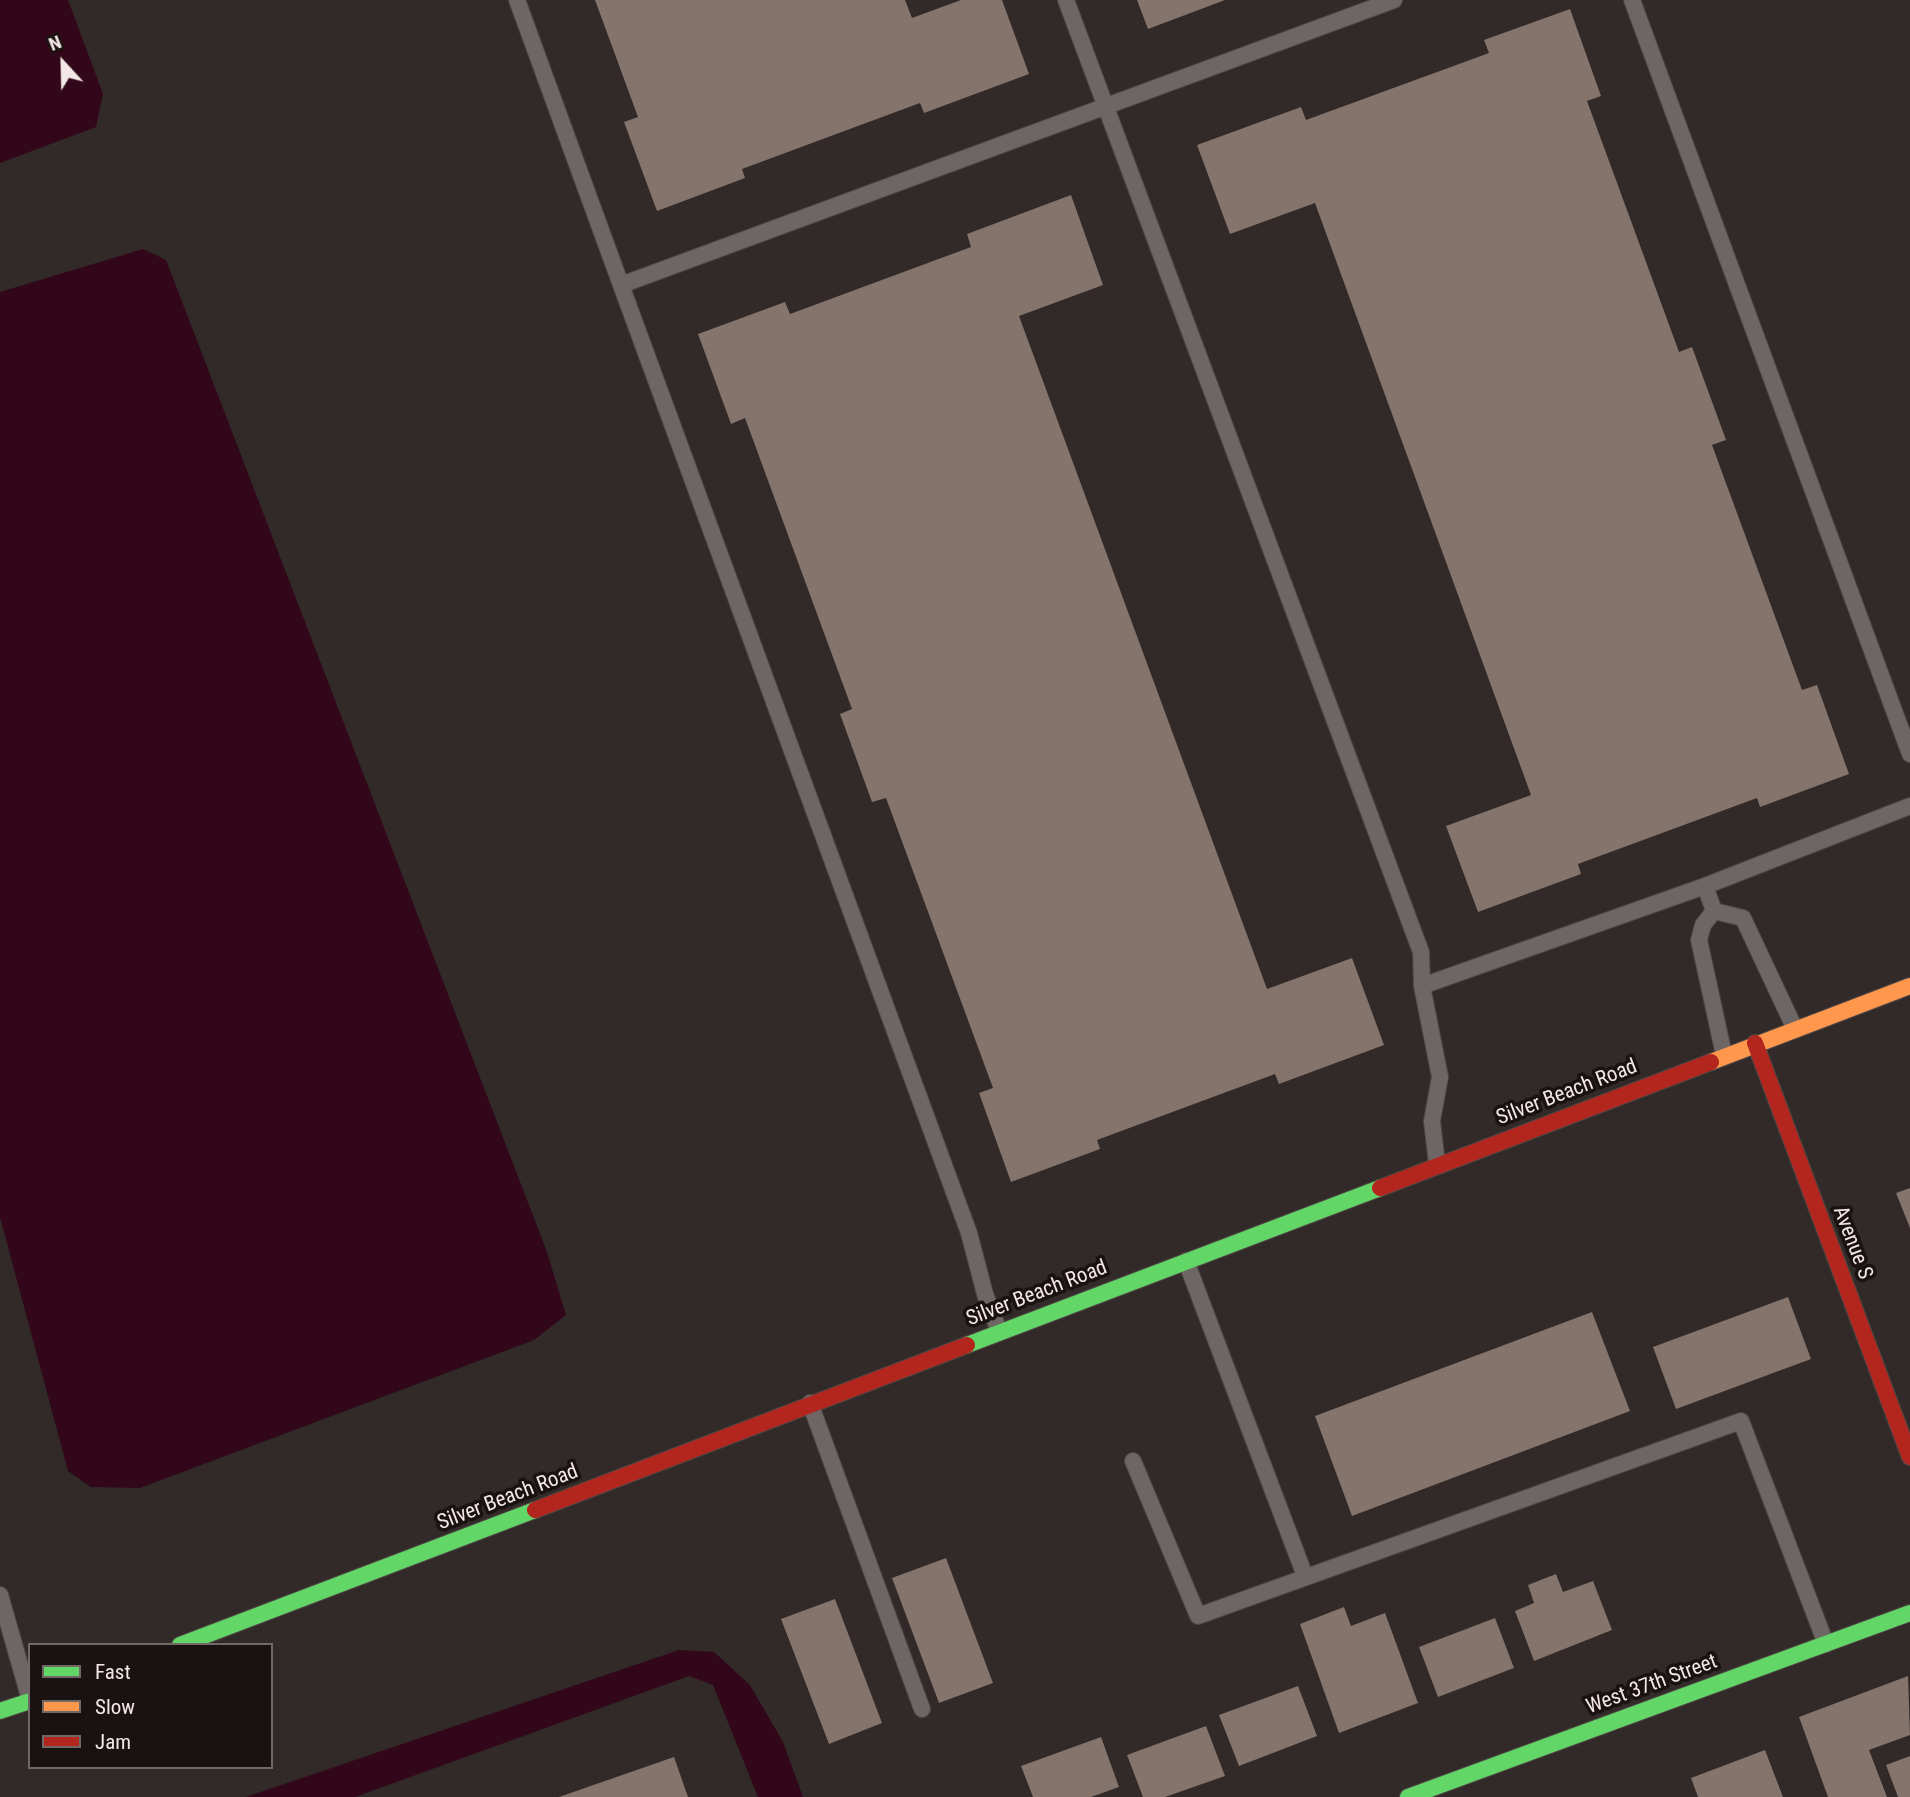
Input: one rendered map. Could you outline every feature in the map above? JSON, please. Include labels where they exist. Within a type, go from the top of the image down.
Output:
[{"type":"street","name":"Silver Beach Road","points":[[185,1643],[1910,986]]},
{"type":"street","name":"Avenue S","points":[[1755,1043],[1910,1457]]},
{"type":"street","name":"West 37th Street","points":[[1408,1797],[1910,1614]]},
{"type":"street","points":[[0,1711],[28,1701]]},
{"type":"lane","points":[[517,0],[968,1233],[999,1331]]},
{"type":"lane","points":[[1066,0],[1421,952],[1422,986],[1440,1077],[1432,1121],[1437,1164]]},
{"type":"lane","points":[[621,285],[1394,0]]},
{"type":"lane","points":[[1632,0],[1910,754]]},
{"type":"lane","points":[[1422,986],[1705,886],[1910,806]]},
{"type":"lane","points":[[1705,886],[1714,911]]},
{"type":"lane","points":[[1714,911],[1743,918],[1795,1029]]},
{"type":"lane","points":[[1714,911],[1703,925],[1699,940],[1724,1055]]},
{"type":"lane","points":[[1186,1260],[1305,1576]]},
{"type":"lane","points":[[810,1403],[922,1709]]},
{"type":"lane","points":[[1133,1461],[1198,1616],[1741,1421],[1826,1644]]},
{"type":"lane","points":[[0,1595],[28,1693]]},
{"type":"shaded area","points":[[0,0],[68,0],[103,94],[96,127],[0,163]]},
{"type":"shaded area","points":[[143,249],[166,260],[547,1252],[566,1315],[534,1340],[140,1488],[91,1487],[68,1471],[0,1217],[0,292]]},
{"type":"shaded area","points":[[679,1650],[714,1652],[750,1685],[783,1742],[803,1797],[758,1797],[713,1685],[689,1676],[355,1797],[246,1797]]},
{"type":"building","points":[[595,0],[905,0],[912,18],[961,0],[1002,0],[1029,74],[924,113],[920,103],[742,169],[745,178],[657,211],[624,122],[638,117]]},
{"type":"building","points":[[1137,0],[1225,0],[1148,29]]},
{"type":"building","points":[[1570,9],[1601,96],[1587,101],[1679,352],[1692,347],[1726,440],[1712,445],[1802,690],[1817,685],[1849,774],[1760,807],[1757,798],[1578,864],[1581,874],[1478,912],[1446,826],[1531,795],[1315,203],[1230,234],[1197,145],[1301,107],[1306,120],[1489,53],[1484,40]]},
{"type":"building","points":[[1071,195],[1103,285],[1019,316],[1267,989],[1352,958],[1384,1045],[1279,1084],[1275,1074],[1097,1140],[1100,1149],[1011,1182],[979,1093],[993,1088],[886,798],[872,802],[840,714],[852,709],[745,418],[731,424],[698,334],[785,302],[790,314],[971,247],[967,234]]},
{"type":"building","points":[[1910,1188],[1910,1228],[1896,1193]]},
{"type":"building","points":[[1788,1297],[1811,1359],[1676,1409],[1653,1347]]},
{"type":"building","points":[[1592,1312],[1630,1411],[1352,1516],[1315,1416]]},
{"type":"building","points":[[946,1558],[993,1683],[939,1703],[892,1578]]},
{"type":"building","points":[[1556,1574],[1563,1592],[1593,1581],[1612,1630],[1534,1661],[1515,1611],[1534,1603],[1528,1585]]},
{"type":"building","points":[[835,1599],[882,1723],[829,1744],[781,1619]]},
{"type":"building","points":[[1344,1607],[1351,1626],[1385,1613],[1418,1703],[1339,1733],[1300,1624]]},
{"type":"building","points":[[1495,1618],[1514,1668],[1438,1697],[1419,1647]]},
{"type":"building","points":[[1908,1676],[1910,1735],[1869,1750],[1887,1797],[1828,1797],[1799,1717]]},
{"type":"building","points":[[1298,1686],[1317,1736],[1239,1766],[1219,1715]]},
{"type":"building","points":[[1206,1726],[1225,1776],[1165,1797],[1143,1797],[1127,1755]]},
{"type":"building","points":[[1101,1737],[1119,1787],[1091,1797],[1033,1797],[1021,1766]]},
{"type":"building","points":[[1765,1750],[1783,1797],[1698,1797],[1691,1778]]},
{"type":"building","points":[[1910,1756],[1910,1797],[1898,1797],[1886,1765]]},
{"type":"building","points":[[674,1757],[688,1797],[559,1797]]},
{"type":"traffic: fast","points":[[967,1345],[1380,1188]]},
{"type":"traffic: fast","points":[[185,1643],[535,1510]]},
{"type":"traffic: fast","points":[[1408,1797],[1910,1613]]},
{"type":"traffic: fast","points":[[0,1711],[28,1702]]},
{"type":"traffic: slow","points":[[1711,1062],[1910,986]]},
{"type":"traffic: jam","points":[[1755,1043],[1910,1457]]},
{"type":"traffic: jam","points":[[1380,1188],[1711,1062]]},
{"type":"traffic: jam","points":[[535,1510],[967,1345]]}]
